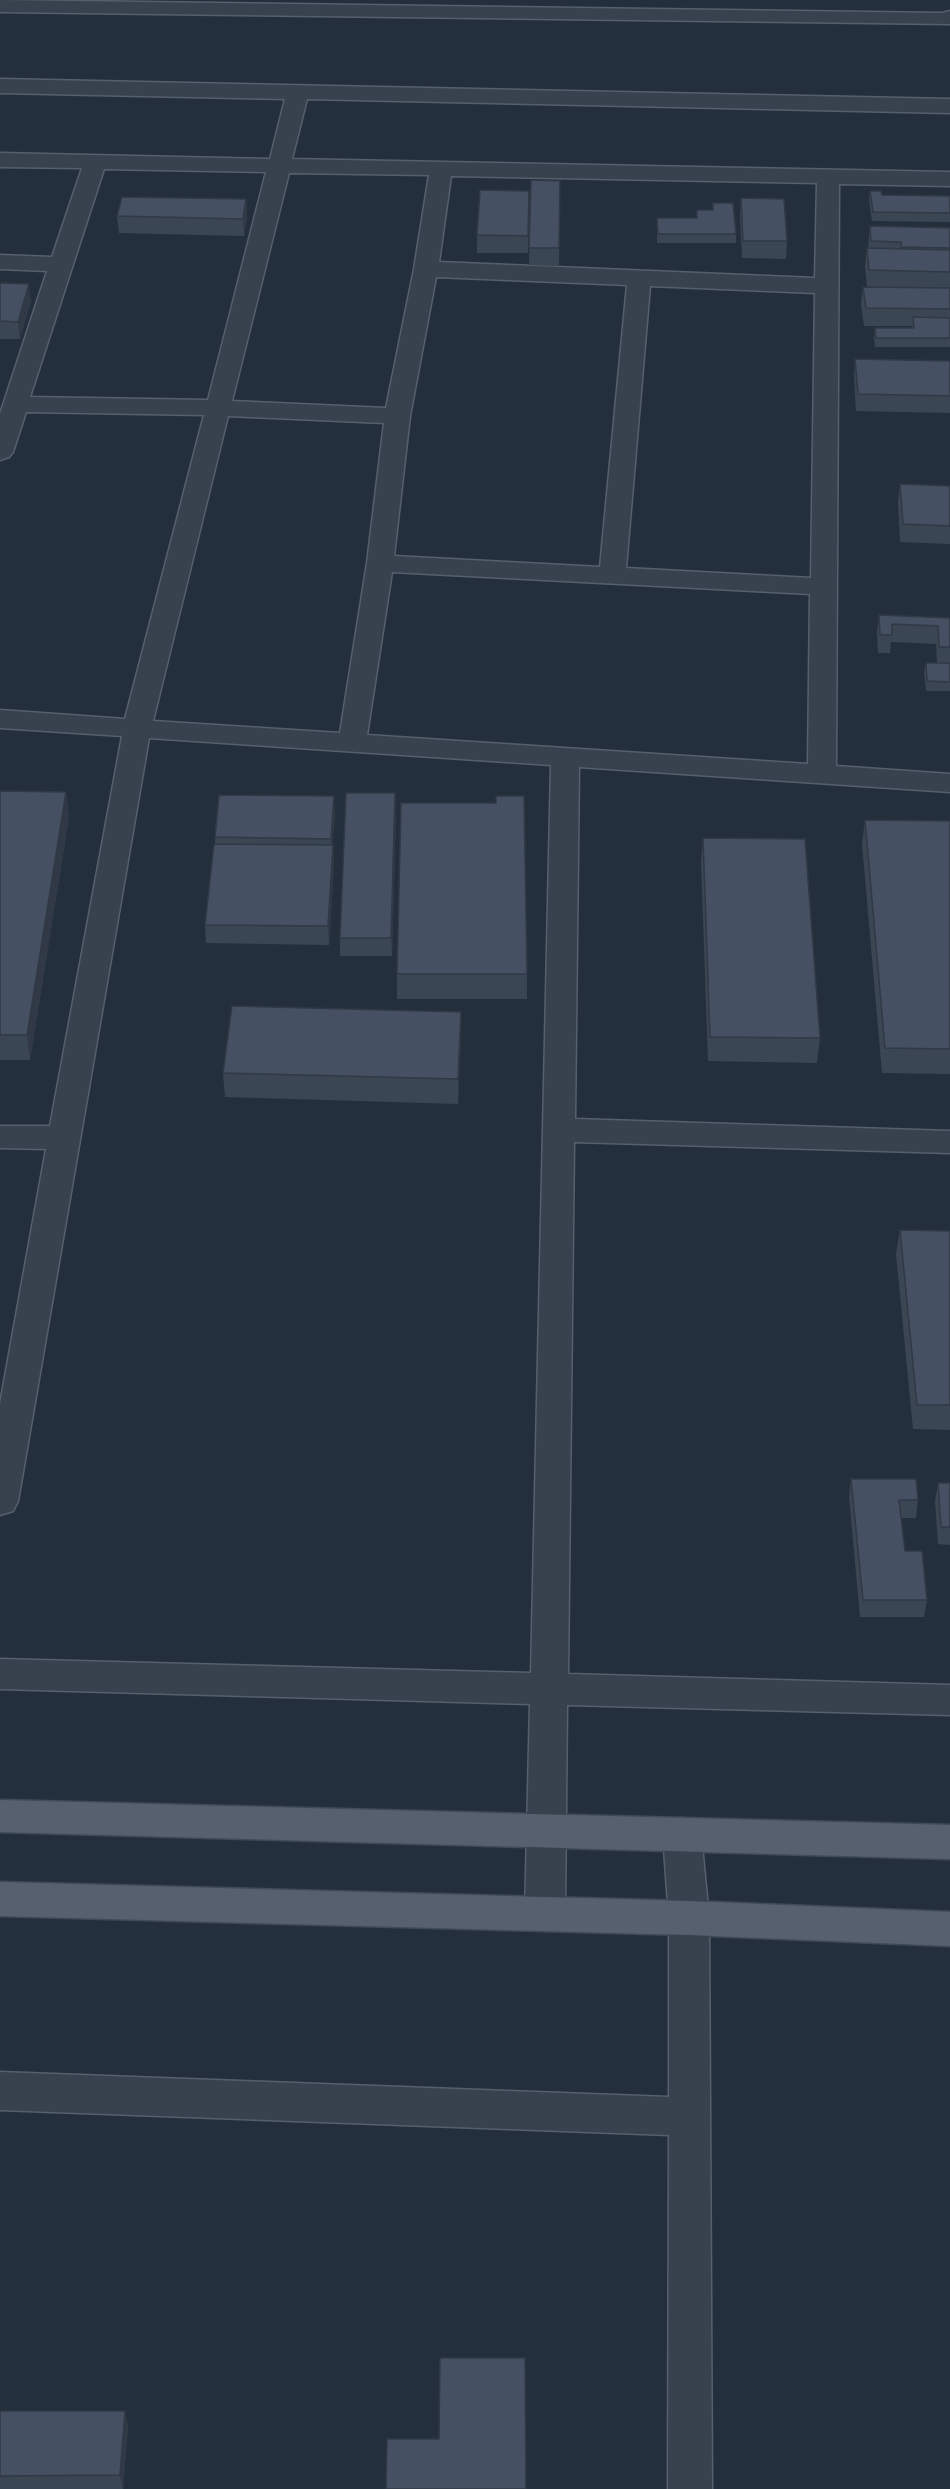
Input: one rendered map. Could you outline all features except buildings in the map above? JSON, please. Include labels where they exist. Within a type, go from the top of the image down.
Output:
[{"type":"main road","points":[[0,1816],[950,1842]]},
{"type":"main road","points":[[0,1899],[689,1918],[950,1929]]},
{"type":"street","points":[[0,6],[946,19],[950,17]]},
{"type":"street","points":[[0,86],[950,106]]},
{"type":"street","points":[[0,1501],[137,728],[298,93]]},
{"type":"street","points":[[0,160],[950,179]]},
{"type":"street","points":[[0,452],[95,162]]},
{"type":"street","points":[[352,743],[380,563],[398,416],[426,269],[441,169]]},
{"type":"street","points":[[822,775],[828,176]]},
{"type":"street","points":[[0,262],[62,265]]},
{"type":"street","points":[[426,269],[827,286]]},
{"type":"street","points":[[612,576],[639,278]]},
{"type":"street","points":[[15,404],[218,408],[398,416]]},
{"type":"street","points":[[380,563],[824,587]]},
{"type":"street","points":[[0,719],[950,783]]},
{"type":"street","points":[[545,1914],[565,757]]},
{"type":"street","points":[[559,1130],[950,1142]]},
{"type":"street","points":[[0,1137],[64,1138]]},
{"type":"street","points":[[0,1674],[950,1700]]},
{"type":"street","points":[[682,1835],[689,1918],[690,2489]]},
{"type":"street","points":[[0,2091],[689,2117]]}]
